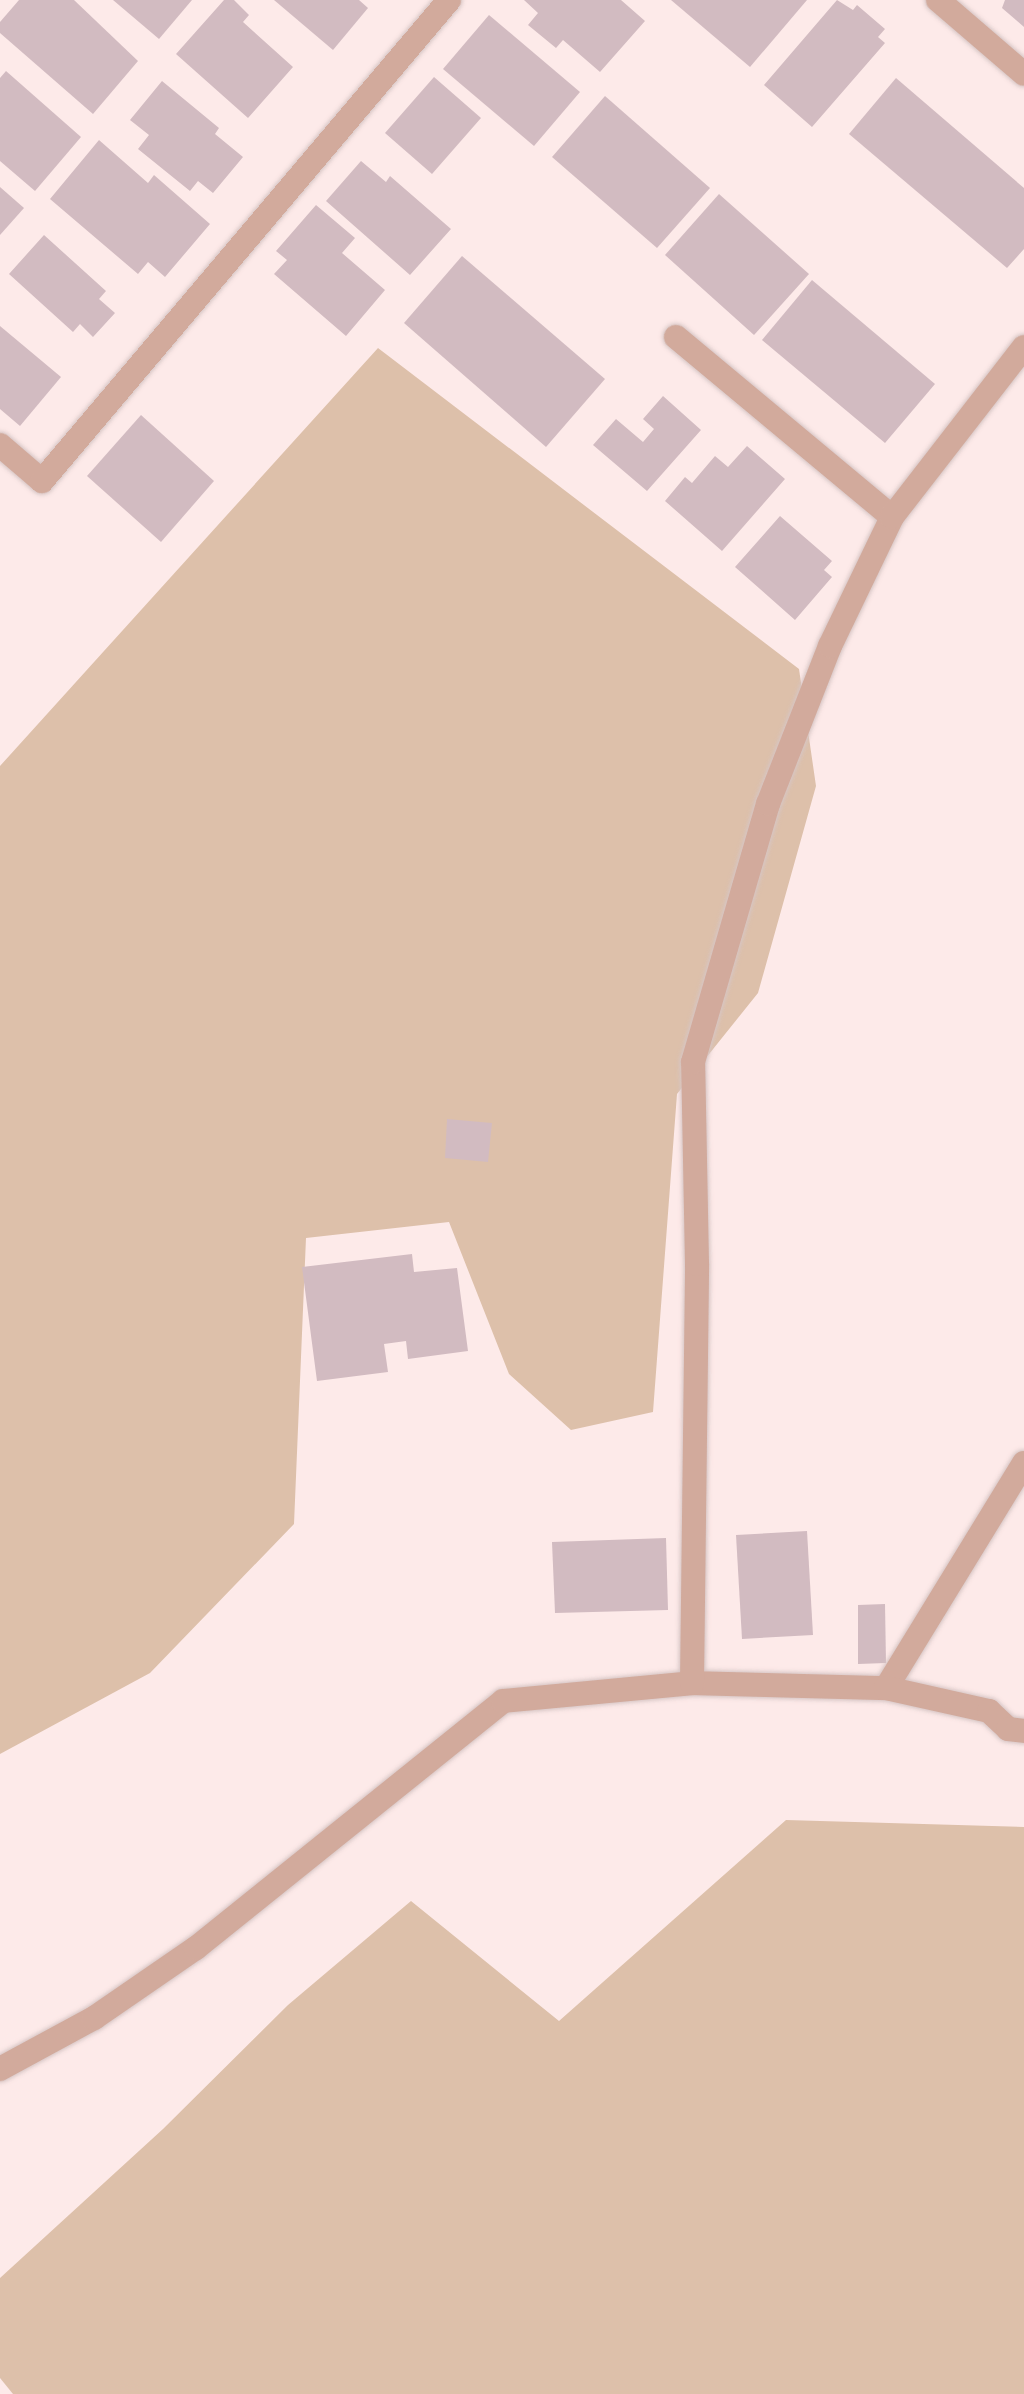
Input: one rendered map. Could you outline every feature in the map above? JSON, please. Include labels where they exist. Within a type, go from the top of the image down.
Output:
[{"type":"street","points":[[938,0],[1024,74]]},
{"type":"street","points":[[0,445],[42,481],[439,4]]},
{"type":"street","points":[[676,337],[892,517]]},
{"type":"street","points":[[692,1683],[697,1264],[693,1062],[768,804],[830,646],[892,517],[1024,347]]},
{"type":"street","points":[[886,1688],[1024,1463]]},
{"type":"street","points":[[0,2069],[94,2018],[196,1948],[503,1701],[692,1683],[886,1688],[989,1711],[1008,1729],[1024,1731]]},
{"type":"shaded area","points":[[378,348],[799,669],[816,786],[758,993],[677,1094],[653,1412],[571,1430],[509,1374],[449,1222],[306,1238],[294,1524],[150,1673],[0,1754],[0,766]]},
{"type":"shaded area","points":[[786,1820],[1024,1827],[1024,2394],[13,2394],[0,2378],[0,2278],[163,2129],[288,2005],[411,1901],[559,2021]]},
{"type":"building","points":[[19,0],[74,0],[138,61],[93,114],[0,33],[0,22]]},
{"type":"building","points":[[113,0],[192,0],[159,39]]},
{"type":"building","points":[[224,0],[234,0],[249,15],[243,22],[293,67],[248,118],[176,54]]},
{"type":"building","points":[[274,0],[359,0],[368,8],[333,50]]},
{"type":"building","points":[[524,0],[621,0],[645,21],[600,72],[563,40],[556,48],[528,25],[538,13]]},
{"type":"building","points":[[671,0],[807,0],[750,67]]},
{"type":"building","points":[[837,0],[853,10],[857,5],[885,29],[878,37],[885,43],[812,127],[764,85]]},
{"type":"building","points":[[1005,0],[1024,0],[1024,27],[1002,8]]},
{"type":"building","points":[[489,15],[580,92],[534,146],[443,69]]},
{"type":"building","points":[[6,71],[81,137],[35,191],[0,161],[0,78]]},
{"type":"building","points":[[434,77],[481,118],[432,174],[385,133]]},
{"type":"building","points":[[896,78],[1024,188],[1024,249],[1007,268],[849,134]]},
{"type":"building","points":[[162,81],[219,128],[215,134],[243,157],[213,193],[198,181],[190,191],[138,149],[149,135],[130,120]]},
{"type":"building","points":[[605,96],[710,188],[657,248],[552,157]]},
{"type":"building","points":[[99,140],[148,183],[154,175],[210,224],[165,277],[148,262],[138,274],[50,199]]},
{"type":"building","points":[[361,161],[386,182],[390,176],[451,229],[410,275],[326,201]]},
{"type":"building","points":[[0,187],[24,208],[0,235]]},
{"type":"building","points":[[719,194],[809,274],[754,335],[665,255]]},
{"type":"building","points":[[316,205],[355,238],[342,253],[385,290],[346,336],[274,274],[287,260],[276,251]]},
{"type":"building","points":[[44,235],[106,291],[99,299],[115,313],[93,337],[80,324],[73,332],[9,274]]},
{"type":"building","points":[[462,256],[605,379],[546,447],[404,323]]},
{"type":"building","points":[[812,280],[935,384],[885,443],[762,340]]},
{"type":"building","points":[[0,326],[61,377],[20,426],[0,409]]},
{"type":"building","points":[[663,396],[701,430],[647,491],[593,445],[616,419],[643,442],[654,429],[643,419]]},
{"type":"building","points":[[141,415],[214,481],[161,542],[87,476]]},
{"type":"building","points":[[747,446],[785,479],[722,551],[665,501],[685,477],[692,483],[715,456],[728,467]]},
{"type":"building","points":[[780,516],[832,561],[824,570],[832,577],[795,620],[735,567]]},
{"type":"building","points":[[447,1119],[492,1123],[488,1162],[445,1158]]},
{"type":"building","points":[[412,1254],[414,1272],[457,1268],[468,1351],[408,1359],[406,1341],[384,1344],[388,1372],[317,1381],[302,1267]]},
{"type":"building","points":[[807,1531],[813,1635],[742,1639],[736,1535]]},
{"type":"building","points":[[666,1538],[668,1610],[555,1613],[552,1542]]},
{"type":"building","points":[[885,1604],[886,1663],[858,1664],[858,1605]]}]
